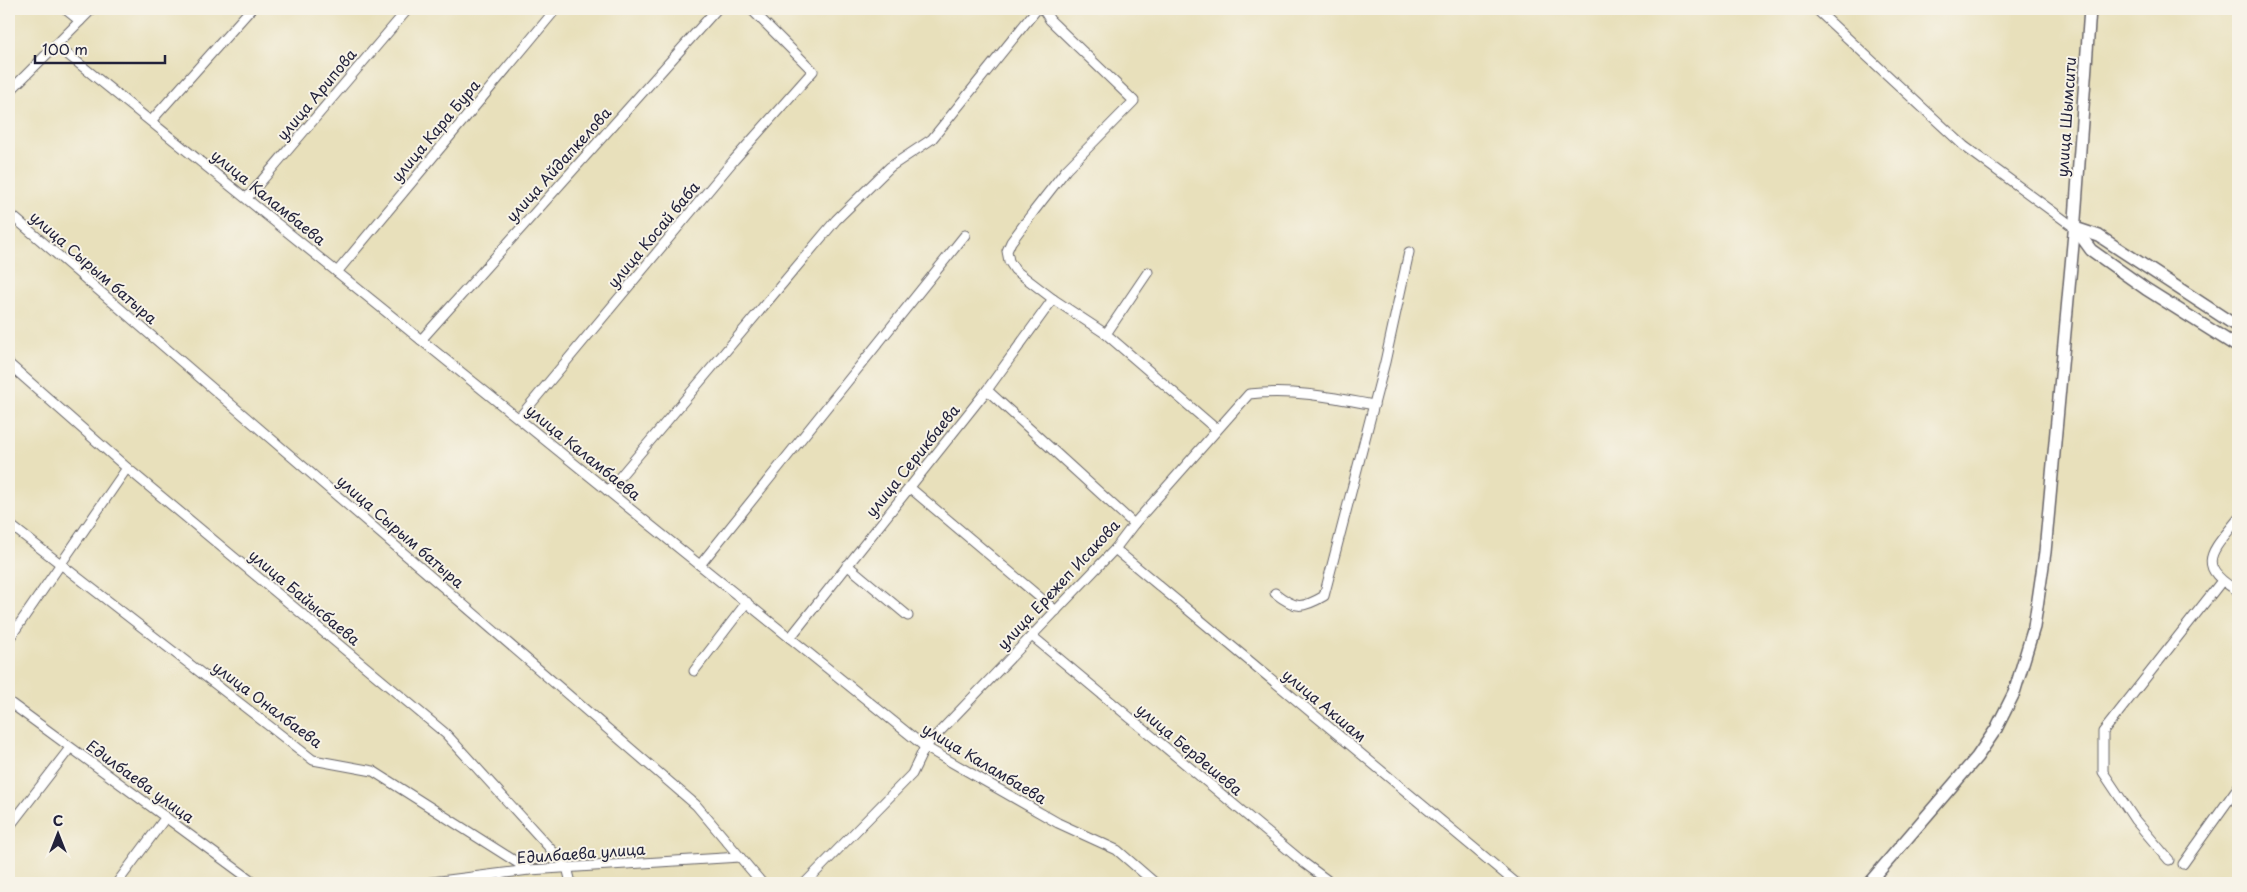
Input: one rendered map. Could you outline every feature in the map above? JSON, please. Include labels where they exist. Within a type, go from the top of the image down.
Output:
[{"type":"main road","name":"улица Шымсити","points":[[1869,883],[1996,729],[2014,693],[2026,660],[2034,627],[2045,552],[2074,228],[2090,9]]},
{"type":"main road","points":[[2074,228],[2099,236],[2238,327]]},
{"type":"main road","points":[[2074,228],[2091,250],[2146,289],[2238,347]]},
{"type":"street","points":[[65,9],[80,21]]},
{"type":"street","points":[[9,92],[92,9]]},
{"type":"street","points":[[151,121],[251,9]]},
{"type":"street","name":"улица Арипова","points":[[247,198],[408,9]]},
{"type":"street","name":"улица Кара Бура","points":[[337,272],[556,9]]},
{"type":"street","name":"улица Айдапкелова","points":[[422,340],[717,9]]},
{"type":"street","name":"улица Косай баба","points":[[518,418],[734,160],[813,71],[751,9]]},
{"type":"street","points":[[608,491],[836,220],[890,167],[932,139],[1038,9]]},
{"type":"street","points":[[1043,9],[1050,20],[1134,101],[1066,170],[1011,242],[1007,251],[1009,261],[1015,270],[1053,299],[1106,334],[1216,428]]},
{"type":"street","points":[[1816,9],[1964,146],[2074,228]]},
{"type":"street","name":"улица Каламбаева","points":[[56,45],[925,747],[1058,823],[1117,850],[1155,883]]},
{"type":"street","name":"улица Сырым батыра","points":[[9,213],[696,805],[762,883]]},
{"type":"street","points":[[700,565],[965,235]]},
{"type":"street","points":[[1275,593],[1289,604],[1307,606],[1324,596],[1374,405],[1410,252]]},
{"type":"street","points":[[1106,334],[1148,272]]},
{"type":"street","name":"улица Серикбаева","points":[[790,638],[987,390],[1053,299]]},
{"type":"street","name":"улица Байысбаева","points":[[9,364],[127,468],[446,734],[567,867]]},
{"type":"street","points":[[987,390],[1134,524]]},
{"type":"street","name":"улица Ережеп Исакова","points":[[805,883],[912,774],[925,747],[1115,549],[1216,428],[1248,394],[1268,392],[1311,393],[1374,405]]},
{"type":"street","points":[[9,639],[127,468]]},
{"type":"street","points":[[909,487],[1056,611]]},
{"type":"street","points":[[2238,519],[2212,552],[2211,565],[2215,575],[2222,582],[2238,591]]},
{"type":"street","name":"улица Оналбаева","points":[[9,524],[313,760],[372,771],[529,870]]},
{"type":"street","name":"улица Акшам","points":[[1115,549],[1516,883]]},
{"type":"street","points":[[847,565],[908,616]]},
{"type":"street","points":[[2168,860],[2135,820],[2103,772],[2103,732],[2222,582]]},
{"type":"street","points":[[694,670],[747,602]]},
{"type":"street","name":"улица Бердешева","points":[[1032,636],[1296,857],[1330,883]]},
{"type":"street","name":"Едилбаева улица","points":[[9,702],[255,883]]},
{"type":"street","points":[[9,827],[70,748]]},
{"type":"street","points":[[2184,864],[2238,787]]},
{"type":"street","points":[[117,883],[166,818]]},
{"type":"street","name":"Едилбаева улица","points":[[424,883],[455,882],[529,870],[740,857]]},
{"type":"street","points":[[567,867],[571,883]]}]
